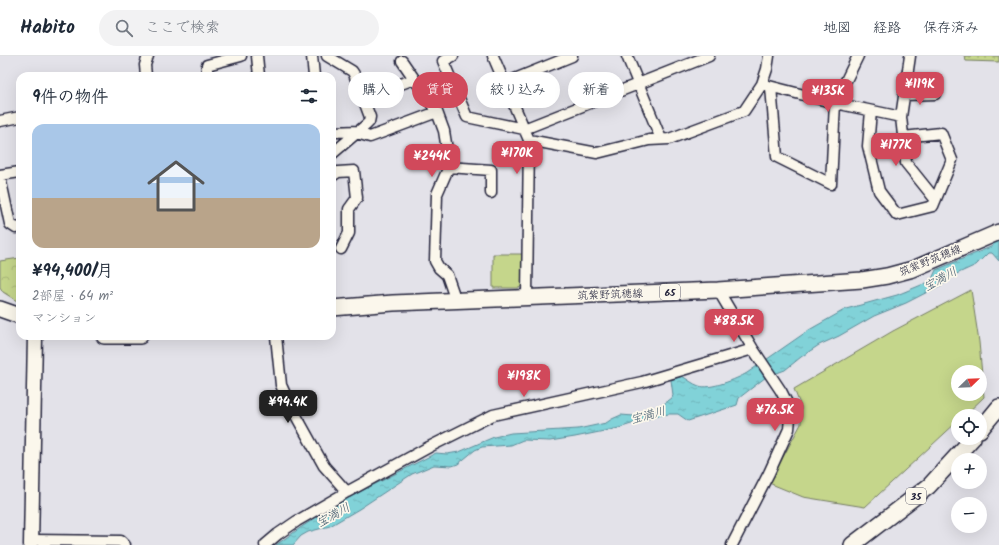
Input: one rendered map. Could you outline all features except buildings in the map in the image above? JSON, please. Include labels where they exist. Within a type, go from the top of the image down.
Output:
[{"type":"main road","name":"筑紫野筑穂線","points":[[336,308],[393,303],[718,290],[862,280],[887,276],[913,269],[999,232]]},
{"type":"main road","points":[[0,309],[16,315]]},
{"type":"main road","points":[[987,422],[999,407]]},
{"type":"main road","name":"35","points":[[852,545],[929,486],[967,445]]},
{"type":"street","points":[[146,72],[145,64],[148,56]]},
{"type":"street","points":[[207,72],[207,65],[241,56]]},
{"type":"street","points":[[257,56],[259,72]]},
{"type":"street","points":[[312,56],[314,72]]},
{"type":"street","points":[[327,56],[353,72]]},
{"type":"street","points":[[452,56],[443,61],[467,117],[524,129],[709,56]]},
{"type":"street","points":[[493,56],[500,72]]},
{"type":"street","points":[[532,72],[572,56]]},
{"type":"street","points":[[627,56],[661,139]]},
{"type":"street","points":[[769,56],[766,85],[776,157],[831,184],[835,103],[856,56]]},
{"type":"street","points":[[910,56],[901,117],[906,164],[935,200]]},
{"type":"street","points":[[402,61],[412,76]]},
{"type":"street","points":[[529,140],[597,153],[649,140],[669,139],[744,111],[766,85]]},
{"type":"street","points":[[766,85],[835,103],[901,117]]},
{"type":"street","points":[[904,95],[935,94]]},
{"type":"street","points":[[336,151],[369,122],[370,117],[367,108]]},
{"type":"street","points":[[434,108],[444,131],[449,162],[437,194],[435,261],[439,268],[447,275],[456,301]]},
{"type":"street","points":[[515,108],[529,140],[527,297]]},
{"type":"street","points":[[871,111],[868,146],[879,192],[897,215],[933,206],[952,160],[941,133],[903,137]]},
{"type":"street","points":[[336,133],[358,132],[370,137],[437,112]]},
{"type":"street","points":[[0,121],[16,118]]},
{"type":"street","points":[[448,167],[491,170],[492,193]]},
{"type":"street","points":[[336,173],[354,171],[357,198],[349,209],[349,233],[341,249]]},
{"type":"street","points":[[16,173],[0,176],[10,224],[16,228]]},
{"type":"street","points":[[718,290],[782,391],[790,409],[789,429],[732,545]]},
{"type":"street","points":[[34,340],[31,543],[121,541],[125,545]]},
{"type":"street","points":[[276,340],[281,385],[324,466],[347,492]]},
{"type":"street","points":[[264,545],[297,521],[347,492],[493,415],[642,382],[756,352]]},
{"type":"green space","points":[[964,56],[999,56],[999,62],[966,61]]},
{"type":"green space","points":[[493,254],[525,254],[525,284],[519,288],[493,288]]},
{"type":"green space","points":[[16,259],[16,300],[3,292],[0,287],[0,261]]},
{"type":"green space","points":[[971,290],[981,365],[951,365],[951,401],[980,401],[971,409],[951,409],[951,427],[865,507],[803,497],[769,483],[801,424],[801,407],[794,389],[893,331]]},
{"type":"water","name":"宝満川","points":[[999,241],[999,261],[992,253],[988,253],[976,265],[952,276],[945,283],[906,303],[874,316],[839,336],[819,345],[785,370],[766,377],[739,398],[737,405],[688,421],[678,414],[669,414],[656,416],[619,428],[575,437],[550,441],[523,440],[511,445],[482,447],[475,450],[458,464],[452,466],[434,465],[412,474],[330,526],[308,532],[301,536],[293,545],[276,545],[342,501],[436,453],[447,454],[459,452],[494,437],[511,433],[578,429],[606,423],[621,415],[634,416],[653,412],[672,398],[671,380],[682,376],[699,386],[704,387],[716,385],[737,378],[747,373],[809,330],[846,309],[897,295],[931,281],[936,270],[993,246],[992,244]]}]
